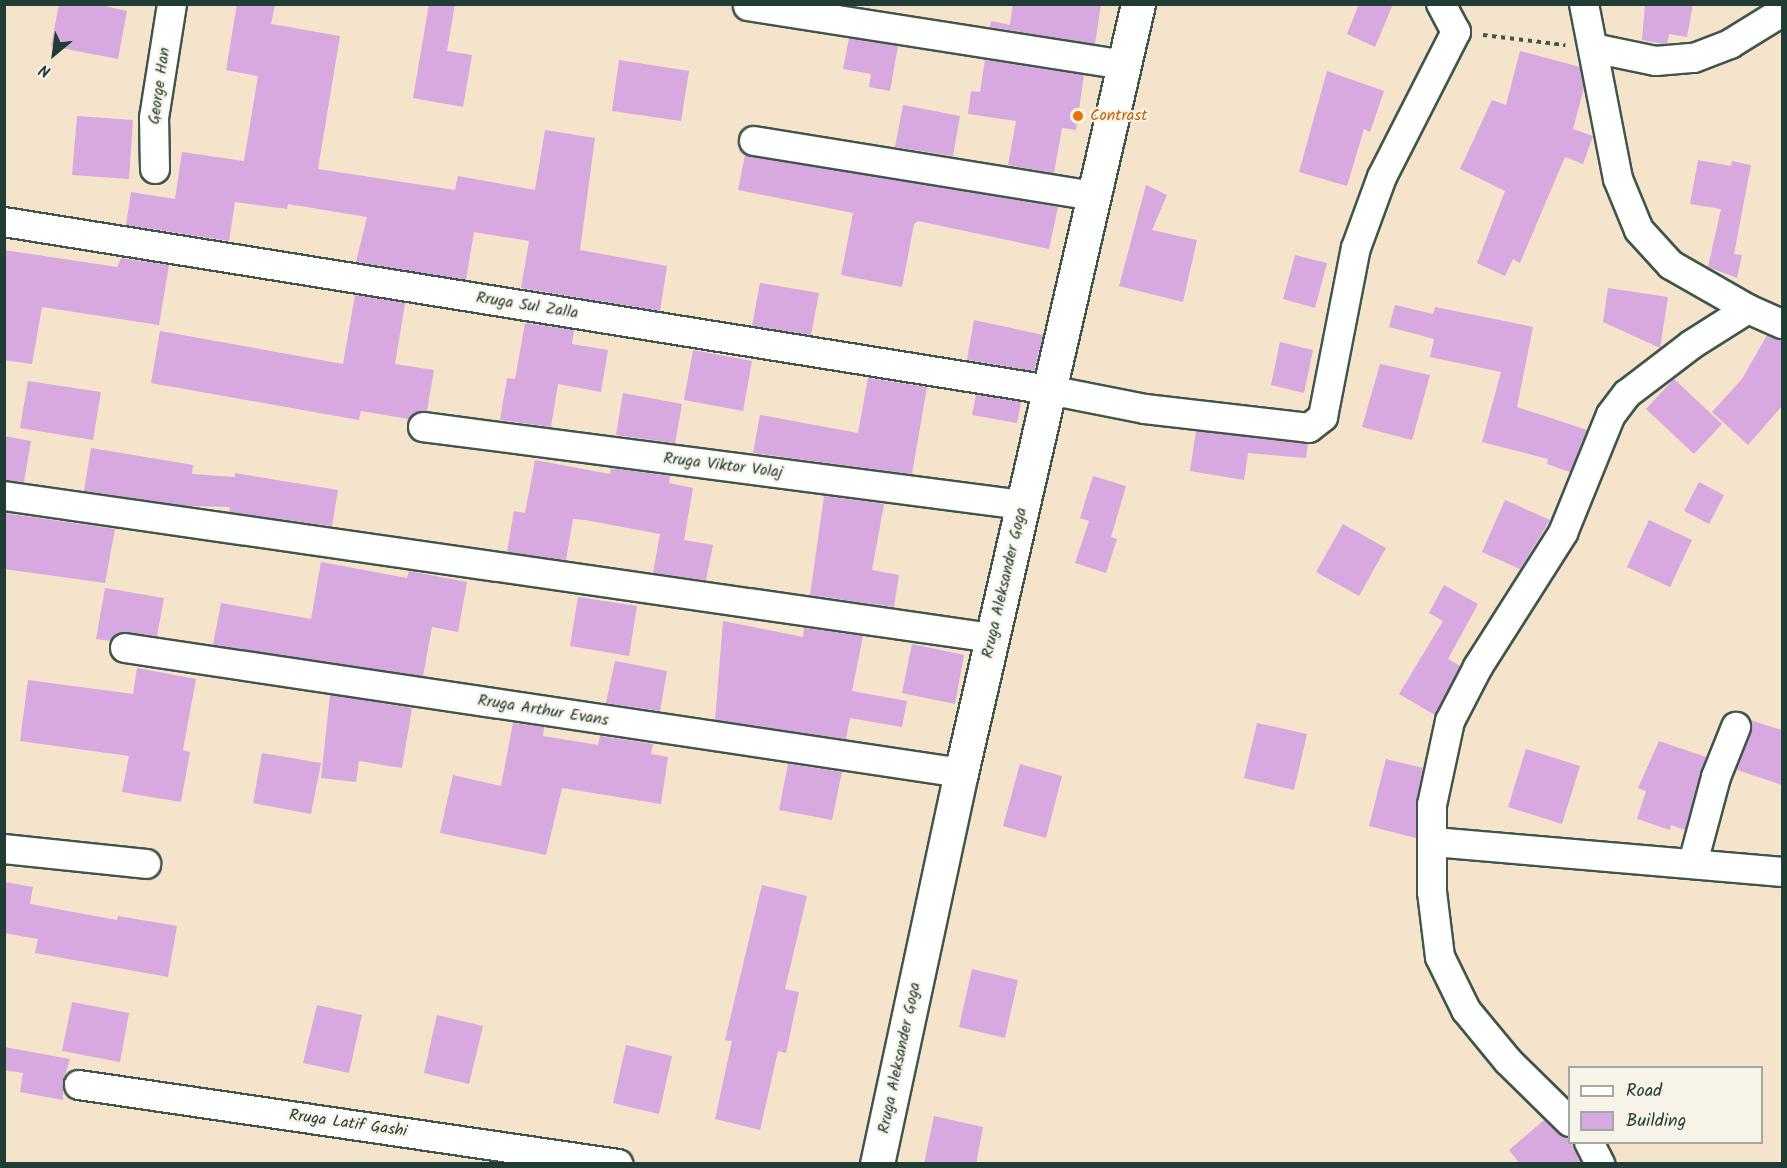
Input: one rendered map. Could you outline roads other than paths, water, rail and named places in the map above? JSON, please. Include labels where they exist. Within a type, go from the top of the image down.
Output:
[{"type":"main road","name":"Rruga Aleksander Goga","points":[[877,1164],[961,773],[1138,4]]},
{"type":"street","name":"George Han","points":[[155,169],[154,118],[172,4]]},
{"type":"street","name":"Rruga Sul Zalla","points":[[4,222],[1049,390],[1145,409],[1296,429],[1317,423],[1323,417],[1356,248],[1382,177],[1456,32],[1441,4]]},
{"type":"street","points":[[1584,4],[1618,179],[1639,230],[1671,265],[1748,309],[1782,324]]},
{"type":"street","points":[[748,6],[1124,66]]},
{"type":"street","points":[[1593,48],[1656,61],[1694,58],[1730,44],[1782,12]]},
{"type":"street","points":[[754,141],[1094,196]]},
{"type":"street","points":[[1568,1121],[1508,1061],[1466,1010],[1440,957],[1432,892],[1432,805],[1450,722],[1478,667],[1563,533],[1611,415],[1627,394],[1691,345],[1748,309]]},
{"type":"street","name":"Rruga Viktor Volaj","points":[[423,428],[1023,505]]},
{"type":"street","points":[[4,496],[992,638]]},
{"type":"street","name":"Rruga Arthur Evans","points":[[125,648],[961,773]]},
{"type":"street","points":[[1693,863],[1716,777],[1736,727]]},
{"type":"street","points":[[1433,842],[1782,872]]},
{"type":"street","points":[[4,849],[146,864]]},
{"type":"street","name":"Rruga Latif Gashi","points":[[79,1085],[618,1164]]},
{"type":"street","points":[[1590,1144],[1600,1164]]},
{"type":"place","name":"Contrast","points":[[1078,116]]}]
